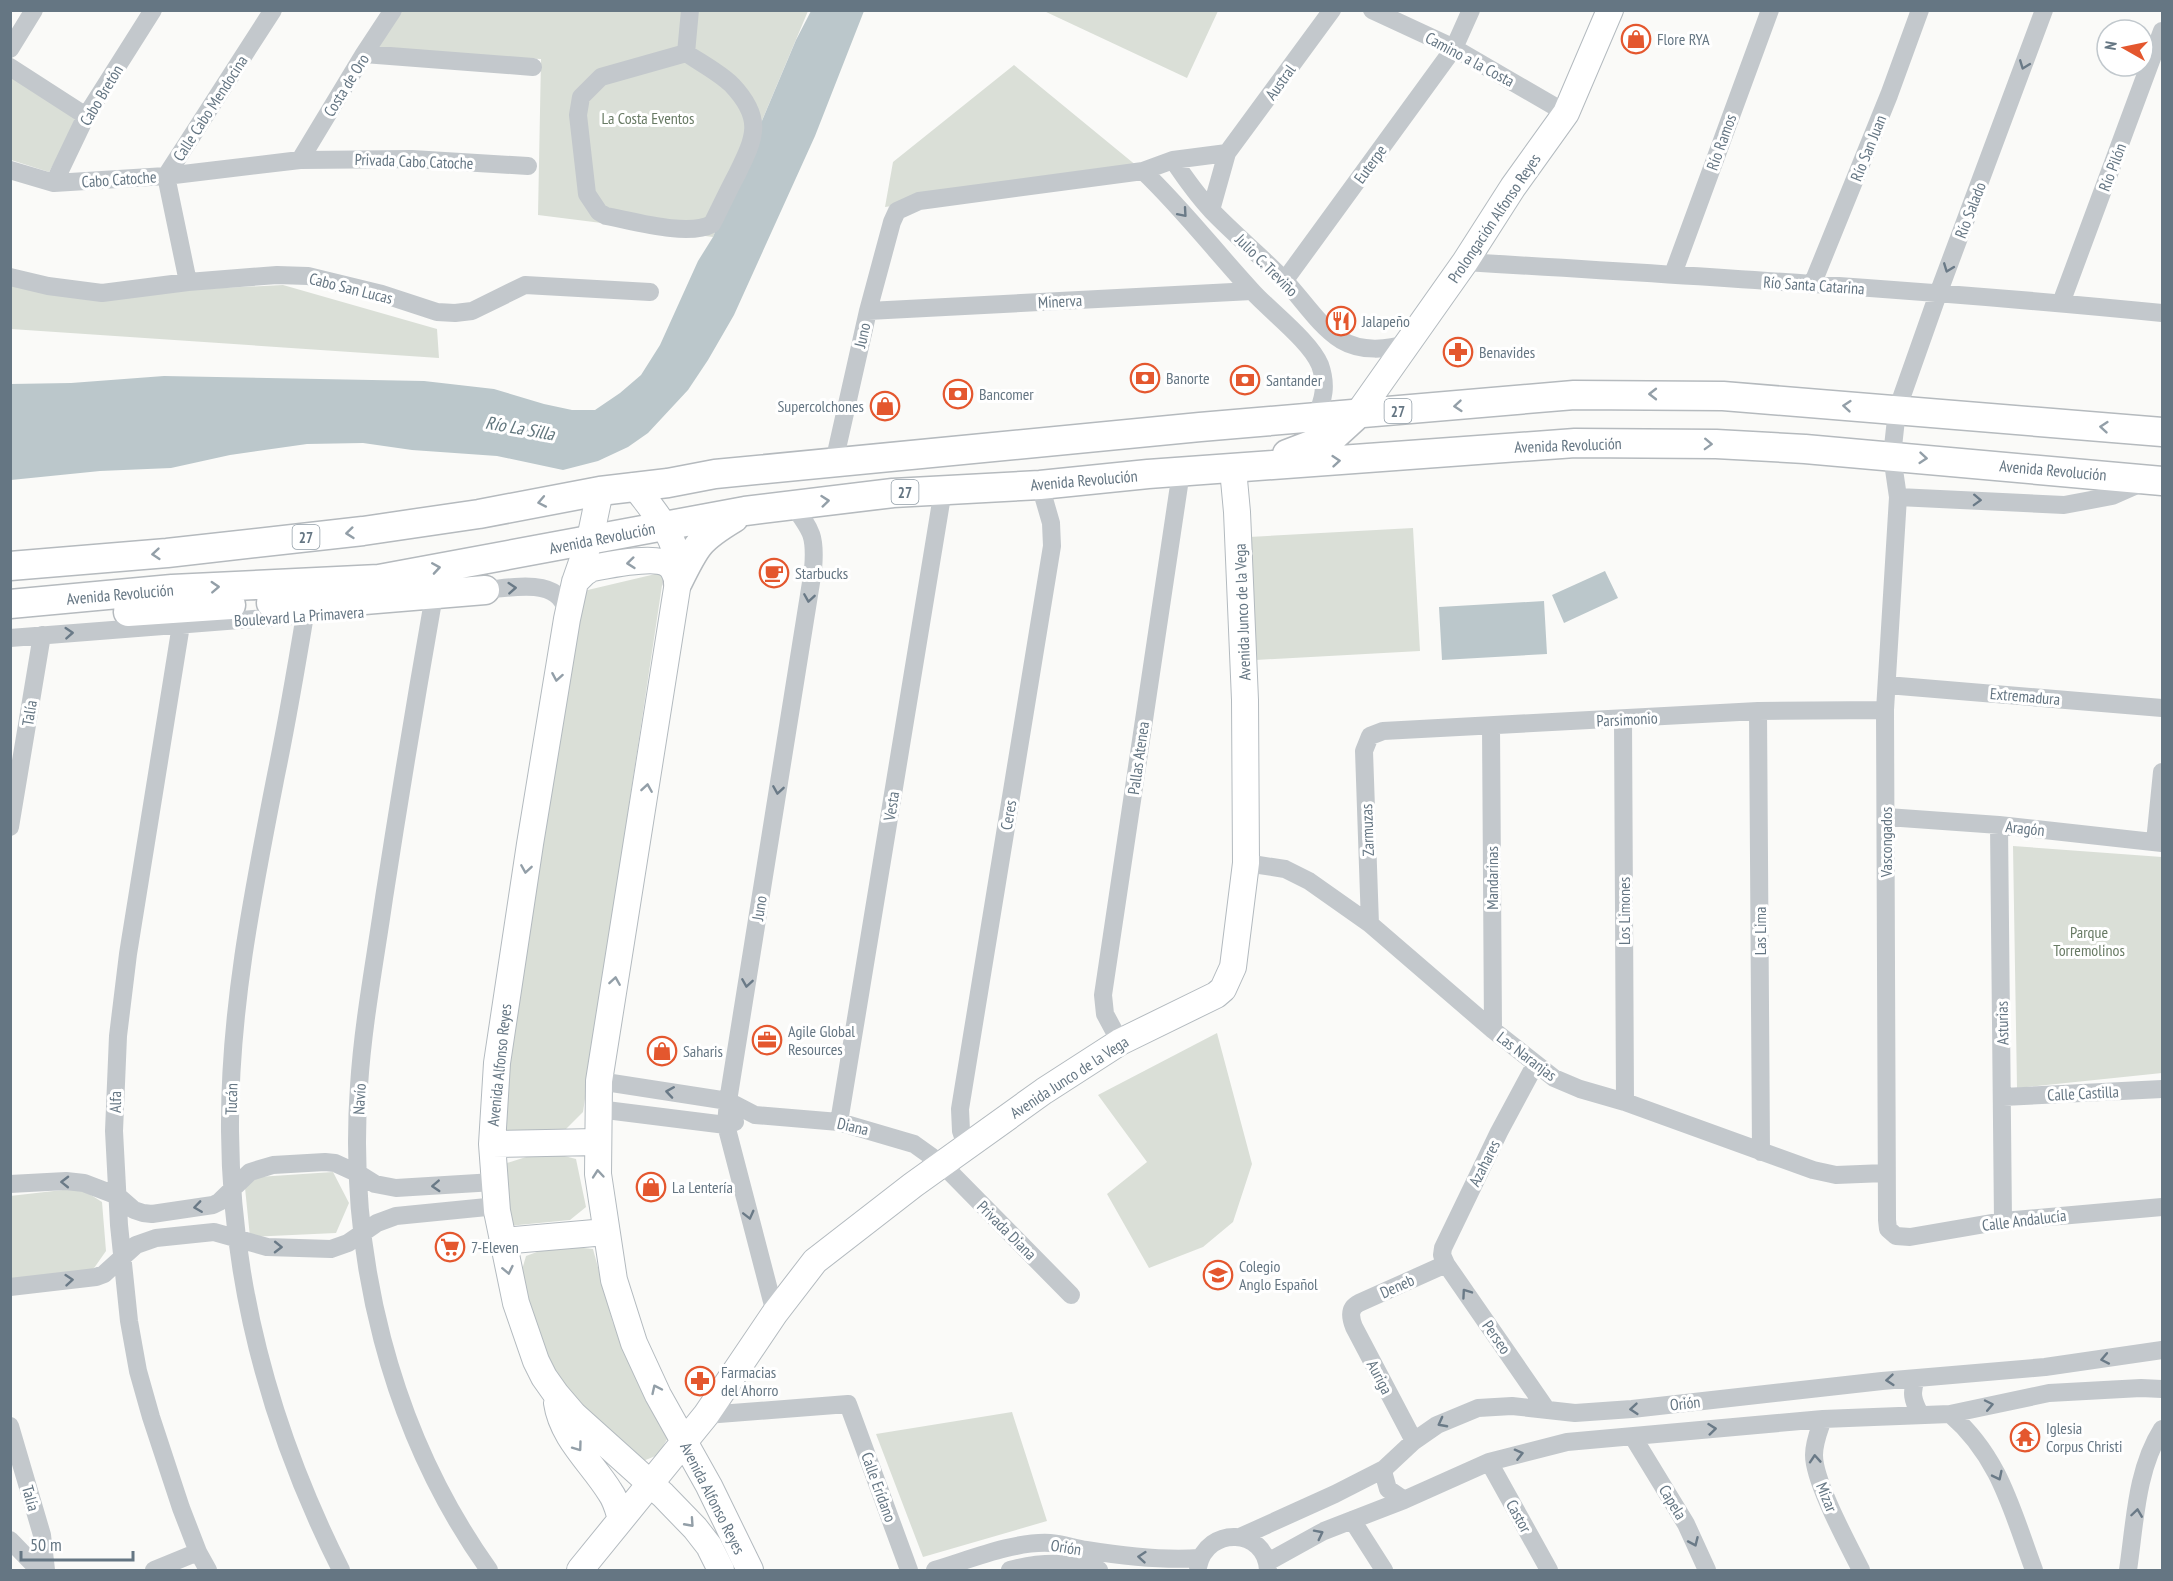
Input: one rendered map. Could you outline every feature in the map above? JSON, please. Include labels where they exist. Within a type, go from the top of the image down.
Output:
[{"type":"main road","name":"Prolongación Alfonso Reyes","points":[[1357,415],[1566,113],[1610,10]]},
{"type":"main road","name":"27","points":[[10,566],[168,553],[363,531],[715,474],[1221,425],[1574,395],[1723,396],[2163,432]]},
{"type":"main road","points":[[1357,415],[1361,433],[1375,442],[1460,451]]},
{"type":"main road","points":[[1245,468],[1326,441],[1341,431],[1357,415]]},
{"type":"main road","name":"Avenida Revolución","points":[[10,604],[172,589],[379,579],[745,511],[893,493],[1040,485],[1181,472],[1575,443],[1716,444],[1892,456],[2156,480]]},
{"type":"main road","name":"Avenida Junco de la Vega","points":[[580,1570],[706,1415],[775,1314],[815,1261],[966,1146],[1044,1091],[1120,1042],[1216,995],[1223,989],[1233,967],[1246,862],[1245,700],[1237,512],[1245,468]]},
{"type":"main road","name":"Avenida Alfonso Reyes","points":[[635,486],[664,526],[673,543],[677,557],[678,582],[599,1081],[598,1174],[614,1280],[634,1343],[658,1395],[728,1522],[750,1570]]},
{"type":"main road","name":"Avenida Alfonso Reyes","points":[[600,491],[590,539],[575,582],[567,619],[500,1038],[492,1144],[495,1194],[502,1241],[516,1303],[536,1362],[556,1394],[574,1415],[695,1527],[709,1546],[721,1570]]},
{"type":"main road","points":[[678,582],[692,553],[702,539],[745,511]]},
{"type":"main road","points":[[575,582],[592,568],[651,561],[667,564],[674,572],[678,582]]},
{"type":"main road","points":[[300,608],[365,589],[379,579]]},
{"type":"main road","points":[[10,623],[113,612],[300,608],[328,603],[484,590]]},
{"type":"main road","points":[[492,1144],[597,1142]]},
{"type":"main road","points":[[502,1241],[606,1232]]},
{"type":"main road","points":[[556,1394],[563,1422],[571,1438],[611,1493],[621,1518]]},
{"type":"street","points":[[10,48],[34,10]]},
{"type":"street","name":"Cabo Bretón","points":[[54,183],[86,116],[153,10]]},
{"type":"street","name":"Calle Cabo Mendocina","points":[[188,282],[166,176],[273,10]]},
{"type":"street","name":"Costa de Oro","points":[[300,160],[393,10]]},
{"type":"street","points":[[686,53],[690,10]]},
{"type":"street","name":"Austral","points":[[1211,210],[1227,153],[1332,10]]},
{"type":"street","name":"Camino a la Costa","points":[[1372,10],[1455,48],[1566,113]]},
{"type":"street","name":"Euterpe","points":[[1285,280],[1455,48],[1471,10]]},
{"type":"street","name":"Río Ramos","points":[[1673,274],[1770,10]]},
{"type":"street","name":"Río San Juan","points":[[1812,285],[1889,95],[1920,10]]},
{"type":"street","name":"Río Salado","points":[[1892,456],[1897,410],[2044,10]]},
{"type":"street","name":"Río Pilón","points":[[2061,303],[2163,31]]},
{"type":"street","points":[[686,53],[731,84],[741,96],[751,114],[753,142],[712,225],[688,231],[606,216],[599,212],[587,194],[578,115],[581,97],[601,77],[686,53]]},
{"type":"street","points":[[364,54],[533,67]]},
{"type":"street","points":[[10,67],[86,116]]},
{"type":"street","points":[[1143,171],[1173,160],[1227,153]]},
{"type":"street","name":"Privada Cabo Catoche","points":[[300,160],[412,159],[528,166]]},
{"type":"street","name":"Cabo Catoche","points":[[10,170],[54,183],[166,176],[300,160]]},
{"type":"street","name":"Julio C. Treviño","points":[[1173,160],[1211,210],[1285,280],[1329,331],[1342,341],[1357,347],[1394,348],[1408,343]]},
{"type":"street","name":"Julio C. Treviño","points":[[1143,171],[1168,195],[1252,291],[1311,350],[1319,363],[1325,391],[1315,418]]},
{"type":"street","name":"Juno","points":[[834,462],[868,311],[897,211],[919,201],[1143,171]]},
{"type":"street","name":"Río Santa Catarina","points":[[1465,262],[1673,274],[2061,303],[2163,313]]},
{"type":"street","name":"Cabo San Lucas","points":[[10,277],[48,286],[102,293],[188,282],[277,275],[308,276],[382,294],[437,312],[455,314],[472,311],[525,285],[650,292]]},
{"type":"street","name":"Minerva","points":[[868,311],[1252,291]]},
{"type":"street","points":[[1311,350],[1329,331]]},
{"type":"street","name":"Vascongados","points":[[1888,1229],[1885,1173],[1887,817],[1885,710],[1898,497],[1892,456]]},
{"type":"street","name":"Pallas Atenea","points":[[1120,1042],[1105,1014],[1103,995],[1181,472]]},
{"type":"street","points":[[1898,497],[2064,505],[2112,496],[2156,480]]},
{"type":"street","name":"Ceres","points":[[966,1146],[961,1131],[960,1109],[1052,546],[1051,523],[1040,485]]},
{"type":"street","name":"Vesta","points":[[840,1122],[943,490]]},
{"type":"street","name":"Juno","points":[[775,1314],[726,1125],[813,570],[815,548],[811,530],[792,504]]},
{"type":"street","name":"Boulevard La Primavera","points":[[10,638],[181,625],[300,608],[432,607],[484,590],[535,586],[546,588],[561,599],[567,619]]},
{"type":"street","name":"Navío","points":[[432,607],[405,757],[363,1039],[357,1117],[361,1236],[376,1317],[412,1428],[445,1499],[489,1570]]},
{"type":"street","name":"Tucán","points":[[300,608],[238,1000],[231,1089],[232,1189],[248,1307],[271,1400],[303,1491],[341,1570]]},
{"type":"street","name":"Alfa","points":[[181,625],[128,954],[118,1036],[114,1131],[129,1321],[138,1371],[181,1508],[198,1552],[208,1570]]},
{"type":"street","name":"Talía","points":[[10,827],[42,635]]},
{"type":"street","name":"Extremadura","points":[[1887,685],[2163,708]]},
{"type":"street","name":"Parsimonio","points":[[1370,736],[1383,731],[1758,711],[1885,710]]},
{"type":"street","name":"Las Lima","points":[[1758,711],[1761,1152]]},
{"type":"street","name":"Los Limones","points":[[1623,719],[1625,1102]]},
{"type":"street","name":"Mandarinas","points":[[1491,726],[1493,1030]]},
{"type":"street","name":"Zarmuzas","points":[[1370,736],[1364,751],[1370,924]]},
{"type":"street","points":[[2159,842],[2163,772]]},
{"type":"street","name":"Aragón","points":[[1887,817],[1999,825],[2159,842]]},
{"type":"street","name":"Asturias","points":[[1999,825],[2004,1221]]},
{"type":"street","name":"Las Naranjas","points":[[1246,862],[1284,869],[1308,881],[1370,924],[1493,1030],[1554,1078],[1813,1170],[1836,1175],[1885,1173]]},
{"type":"street","name":"Azahares","points":[[1446,1264],[1442,1255],[1443,1248],[1499,1132],[1535,1065]]},
{"type":"street","name":"Diana","points":[[599,1081],[728,1101],[755,1115],[840,1122],[914,1144],[942,1164]]},
{"type":"street","name":"Calle Castilla","points":[[2004,1097],[2163,1089]]},
{"type":"street","name":"Diana","points":[[597,1109],[726,1125],[755,1115]]},
{"type":"street","points":[[10,1184],[66,1181],[84,1183],[118,1196],[134,1210],[152,1214],[213,1205],[250,1172],[273,1165],[325,1162],[335,1163],[375,1184],[396,1188],[495,1194]]},
{"type":"street","name":"Privada Diana","points":[[942,1164],[1071,1295]]},
{"type":"street","points":[[10,1287],[96,1277],[104,1274],[136,1245],[156,1238],[208,1231],[267,1247],[331,1249],[341,1247],[361,1236],[377,1223],[396,1216],[495,1194]]},
{"type":"street","name":"Calle Andalucía","points":[[1888,1229],[1896,1236],[1910,1237],[2004,1221],[2163,1207]]},
{"type":"street","name":"Deneb","points":[[1352,1311],[1359,1303],[1446,1264]]},
{"type":"street","name":"Perseo","points":[[1446,1264],[1566,1424],[1568,1442]]},
{"type":"street","name":"Auriga","points":[[1352,1311],[1354,1327],[1414,1441]]},
{"type":"street","name":"Orión","points":[[935,1570],[1016,1546],[1050,1543],[1086,1550],[1198,1564],[1210,1545],[1224,1537],[1240,1537],[1335,1494],[1384,1468],[1414,1441],[1437,1425],[1478,1408],[1512,1406],[1575,1413],[1632,1409],[1917,1378],[2064,1365],[2163,1350]]},
{"type":"street","points":[[1917,1378],[1913,1397],[1920,1414]]},
{"type":"street","name":"Orión","points":[[1268,1566],[1324,1531],[1404,1500],[1489,1462],[1568,1442],[1823,1419],[1950,1414],[2049,1394],[2140,1388],[2163,1389]]},
{"type":"street","name":"Calle Erídano","points":[[706,1415],[848,1404],[909,1570]]},
{"type":"street","points":[[1950,1414],[1967,1429],[1990,1459],[2001,1480],[2034,1570]]},
{"type":"street","name":"Mizar","points":[[1823,1419],[1815,1443],[1815,1467],[1833,1512],[1861,1570]]},
{"type":"street","name":"Talía","points":[[10,1426],[42,1535],[46,1570]]},
{"type":"street","points":[[2128,1570],[2142,1475],[2155,1440],[2163,1429]]},
{"type":"street","name":"Capela","points":[[1633,1437],[1686,1524],[1707,1570]]},
{"type":"street","name":"Castor","points":[[1489,1462],[1549,1570]]},
{"type":"street","points":[[1384,1468],[1388,1489],[1404,1500]]},
{"type":"street","points":[[1352,1520],[1384,1570]]},
{"type":"street","points":[[1240,1537],[1258,1545],[1268,1566]]},
{"type":"street","points":[[10,1540],[39,1570]]},
{"type":"street","points":[[154,1570],[198,1552]]},
{"type":"street","name":"Orión","points":[[1010,1570],[1054,1567],[1086,1567],[1099,1570]]},
{"type":"green space","name":"La Costa Eventos","points":[[401,11],[808,11],[713,237],[538,215],[541,59],[373,51]]},
{"type":"green space","points":[[1044,11],[1218,11],[1187,78]]},
{"type":"green space","points":[[1014,65],[1143,171],[885,207],[893,162]]},
{"type":"green space","points":[[10,72],[81,116],[49,172],[11,160]]},
{"type":"green space","points":[[10,282],[76,295],[283,285],[437,329],[439,358],[11,329]]},
{"type":"green space","points":[[1413,528],[1420,651],[1256,660],[1249,537]]},
{"type":"green space","points":[[664,572],[583,1112],[565,1130],[509,1136],[494,1097],[575,593]]},
{"type":"green space","name":"Parque Torremolinos","points":[[2013,846],[2162,857],[2162,1073],[2017,1088]]},
{"type":"green space","points":[[1217,1033],[1252,1164],[1233,1222],[1203,1247],[1149,1268],[1107,1194],[1147,1162],[1098,1095]]},
{"type":"green space","points":[[545,1151],[576,1159],[586,1207],[570,1220],[508,1226],[507,1163]]},
{"type":"green space","points":[[333,1172],[349,1203],[336,1233],[250,1237],[244,1178]]},
{"type":"green space","points":[[80,1188],[102,1202],[106,1251],[92,1271],[11,1280],[10,1196]]},
{"type":"green space","points":[[556,1245],[593,1249],[613,1323],[670,1434],[658,1455],[643,1461],[564,1397],[515,1294],[526,1256]]},
{"type":"green space","points":[[1012,1412],[1047,1521],[923,1557],[876,1434]]},
{"type":"water","name":"Río La Silla","points":[[811,11],[864,11],[815,136],[734,315],[688,390],[648,433],[628,447],[598,461],[563,470],[497,456],[412,450],[363,443],[307,444],[230,455],[171,468],[100,471],[11,480],[10,384],[71,383],[164,376],[424,381],[494,389],[572,410],[595,410],[641,375],[660,345],[698,261],[713,237],[796,40]]},
{"type":"water","points":[[1605,571],[1618,598],[1564,623],[1552,595]]},
{"type":"water","points":[[1544,601],[1547,654],[1442,660],[1439,607]]},
{"type":"place","name":"Flore RYA","points":[[1636,39]]},
{"type":"place","name":"Jalapeño","points":[[1341,321]]},
{"type":"place","name":"Benavides","points":[[1458,352]]},
{"type":"place","name":"Banorte","points":[[1145,378]]},
{"type":"place","name":"Santander","points":[[1245,380]]},
{"type":"place","name":"Bancomer","points":[[958,394]]},
{"type":"place","name":"Supercolchones","points":[[885,406]]},
{"type":"place","name":"Starbucks","points":[[774,573]]},
{"type":"place","name":"Agile Global Resources","points":[[767,1040]]},
{"type":"place","name":"Saharis","points":[[662,1051]]},
{"type":"place","name":"La Lentería","points":[[651,1187]]},
{"type":"place","name":"7-Eleven","points":[[450,1247]]},
{"type":"place","name":"Colegio Anglo Español","points":[[1218,1275]]},
{"type":"place","name":"Farmacias del Ahorro","points":[[700,1381]]},
{"type":"place","name":"Iglesia Corpus Christi","points":[[2025,1437]]}]
